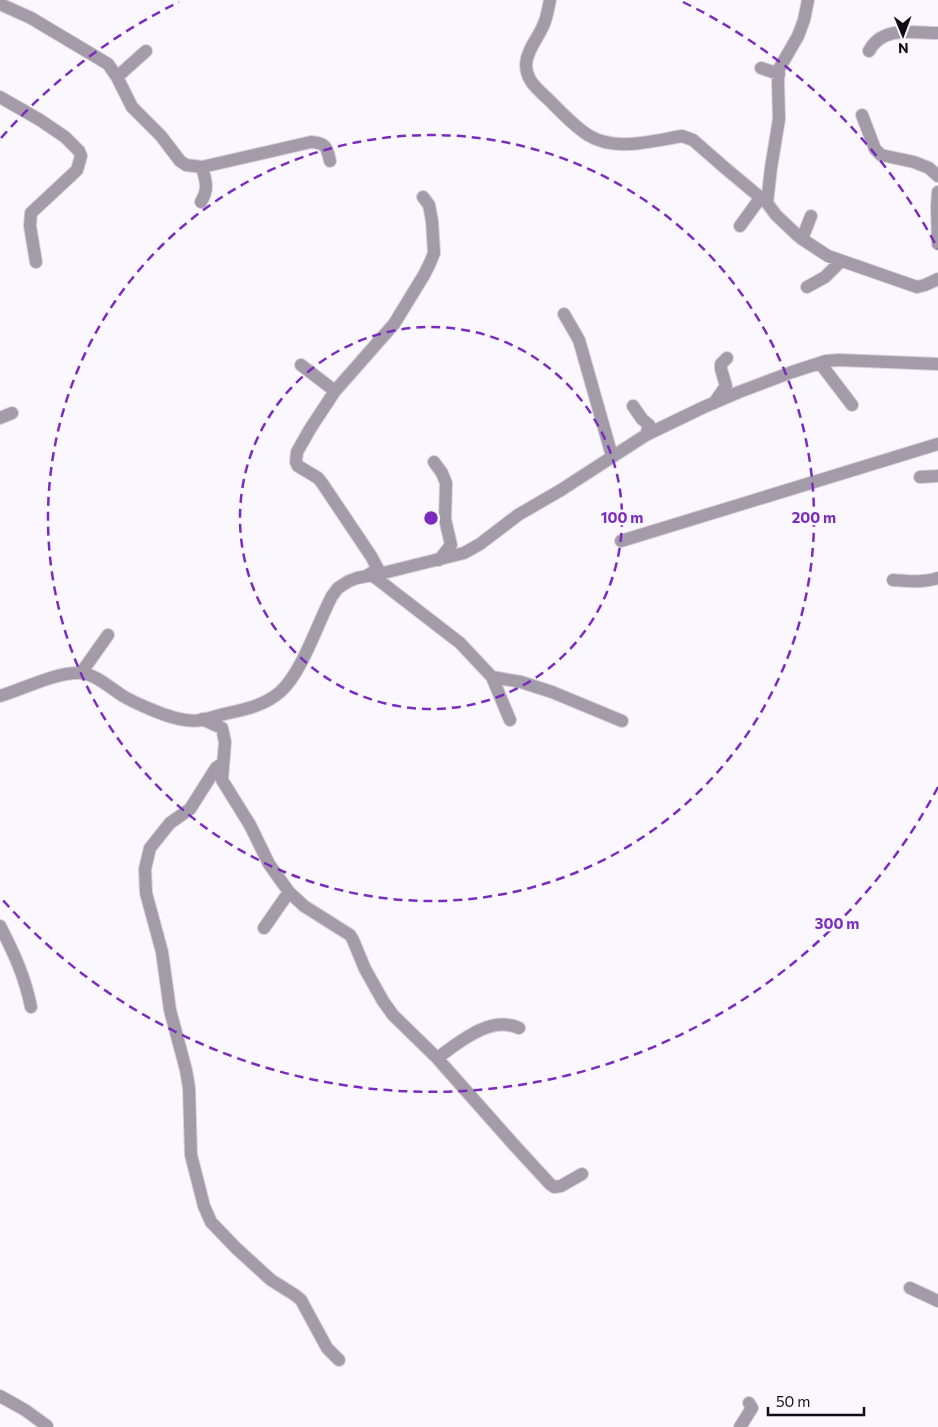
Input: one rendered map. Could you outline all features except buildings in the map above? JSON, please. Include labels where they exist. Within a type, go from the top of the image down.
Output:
[{"type":"street","points":[[550,0],[543,25],[527,58],[527,73],[529,80],[574,125],[596,139],[615,144],[630,144],[682,136],[688,137],[764,200],[802,239],[828,256],[917,287],[938,278]]},
{"type":"street","points":[[740,226],[764,200],[780,119],[779,69],[798,36],[808,0]]},
{"type":"street","points":[[0,4],[31,18],[108,64],[117,77],[132,107],[161,136],[180,161],[186,165],[202,167],[311,142],[324,144],[330,161]]},
{"type":"street","points":[[869,51],[874,42],[887,35],[905,31],[938,33]]},
{"type":"street","points":[[117,77],[146,51]]},
{"type":"street","points":[[761,68],[779,74]]},
{"type":"street","points":[[0,97],[65,137],[79,151],[81,156],[77,170],[31,213],[30,226],[36,262]]},
{"type":"street","points":[[862,115],[876,149],[881,155],[914,162],[929,168],[938,176]]},
{"type":"street","points":[[201,202],[206,193],[206,183],[202,167]]},
{"type":"street","points":[[938,192],[938,244]]},
{"type":"street","points":[[369,575],[378,569],[371,556],[318,478],[298,466],[296,462],[297,452],[334,391],[394,324],[430,263],[434,253],[432,221],[429,205],[423,197]]},
{"type":"street","points":[[802,239],[811,216]]},
{"type":"street","points":[[807,287],[825,277],[841,260]]},
{"type":"street","points":[[564,314],[579,340],[612,456]]},
{"type":"street","points":[[714,403],[726,386],[721,364],[727,358]]},
{"type":"street","points":[[0,696],[59,675],[81,673],[89,675],[124,697],[154,711],[184,720],[202,720],[250,708],[269,700],[287,684],[302,659],[332,596],[338,588],[349,581],[464,553],[480,544],[518,515],[561,490],[646,434],[714,403],[792,372],[820,363],[839,360],[938,364]]},
{"type":"street","points":[[820,363],[852,405]]},
{"type":"street","points":[[301,365],[334,391]]},
{"type":"street","points":[[633,406],[642,419],[649,424],[646,434]]},
{"type":"street","points":[[621,541],[938,444]]},
{"type":"street","points":[[434,462],[446,483],[445,519],[451,544],[439,560]]},
{"type":"street","points":[[920,477],[938,476]]},
{"type":"street","points":[[369,575],[460,643],[492,677],[510,720]]},
{"type":"street","points":[[893,580],[932,580],[938,578]]},
{"type":"street","points":[[81,673],[108,635]]},
{"type":"street","points":[[492,677],[521,682],[552,692],[622,721]]},
{"type":"street","points":[[202,720],[222,728],[225,742],[222,780],[250,825],[269,864],[289,892],[304,906],[350,935],[354,940],[365,970],[393,1015],[437,1058],[550,1184],[554,1187],[562,1186],[582,1174]]},
{"type":"street","points":[[223,763],[216,768],[190,809],[170,823],[150,848],[145,869],[146,893],[162,952],[170,1010],[187,1079],[191,1155],[199,1189],[211,1222],[271,1280],[301,1300],[327,1348],[339,1360]]},
{"type":"street","points":[[264,928],[289,892]]},
{"type":"street","points":[[0,926],[17,958],[31,1007]]},
{"type":"street","points":[[437,1058],[484,1029],[505,1024],[519,1028]]},
{"type":"street","points":[[910,1288],[938,1300]]},
{"type":"street","points":[[0,1396],[25,1410],[47,1426]]},
{"type":"street","points":[[740,1427],[752,1408],[749,1403]]}]
